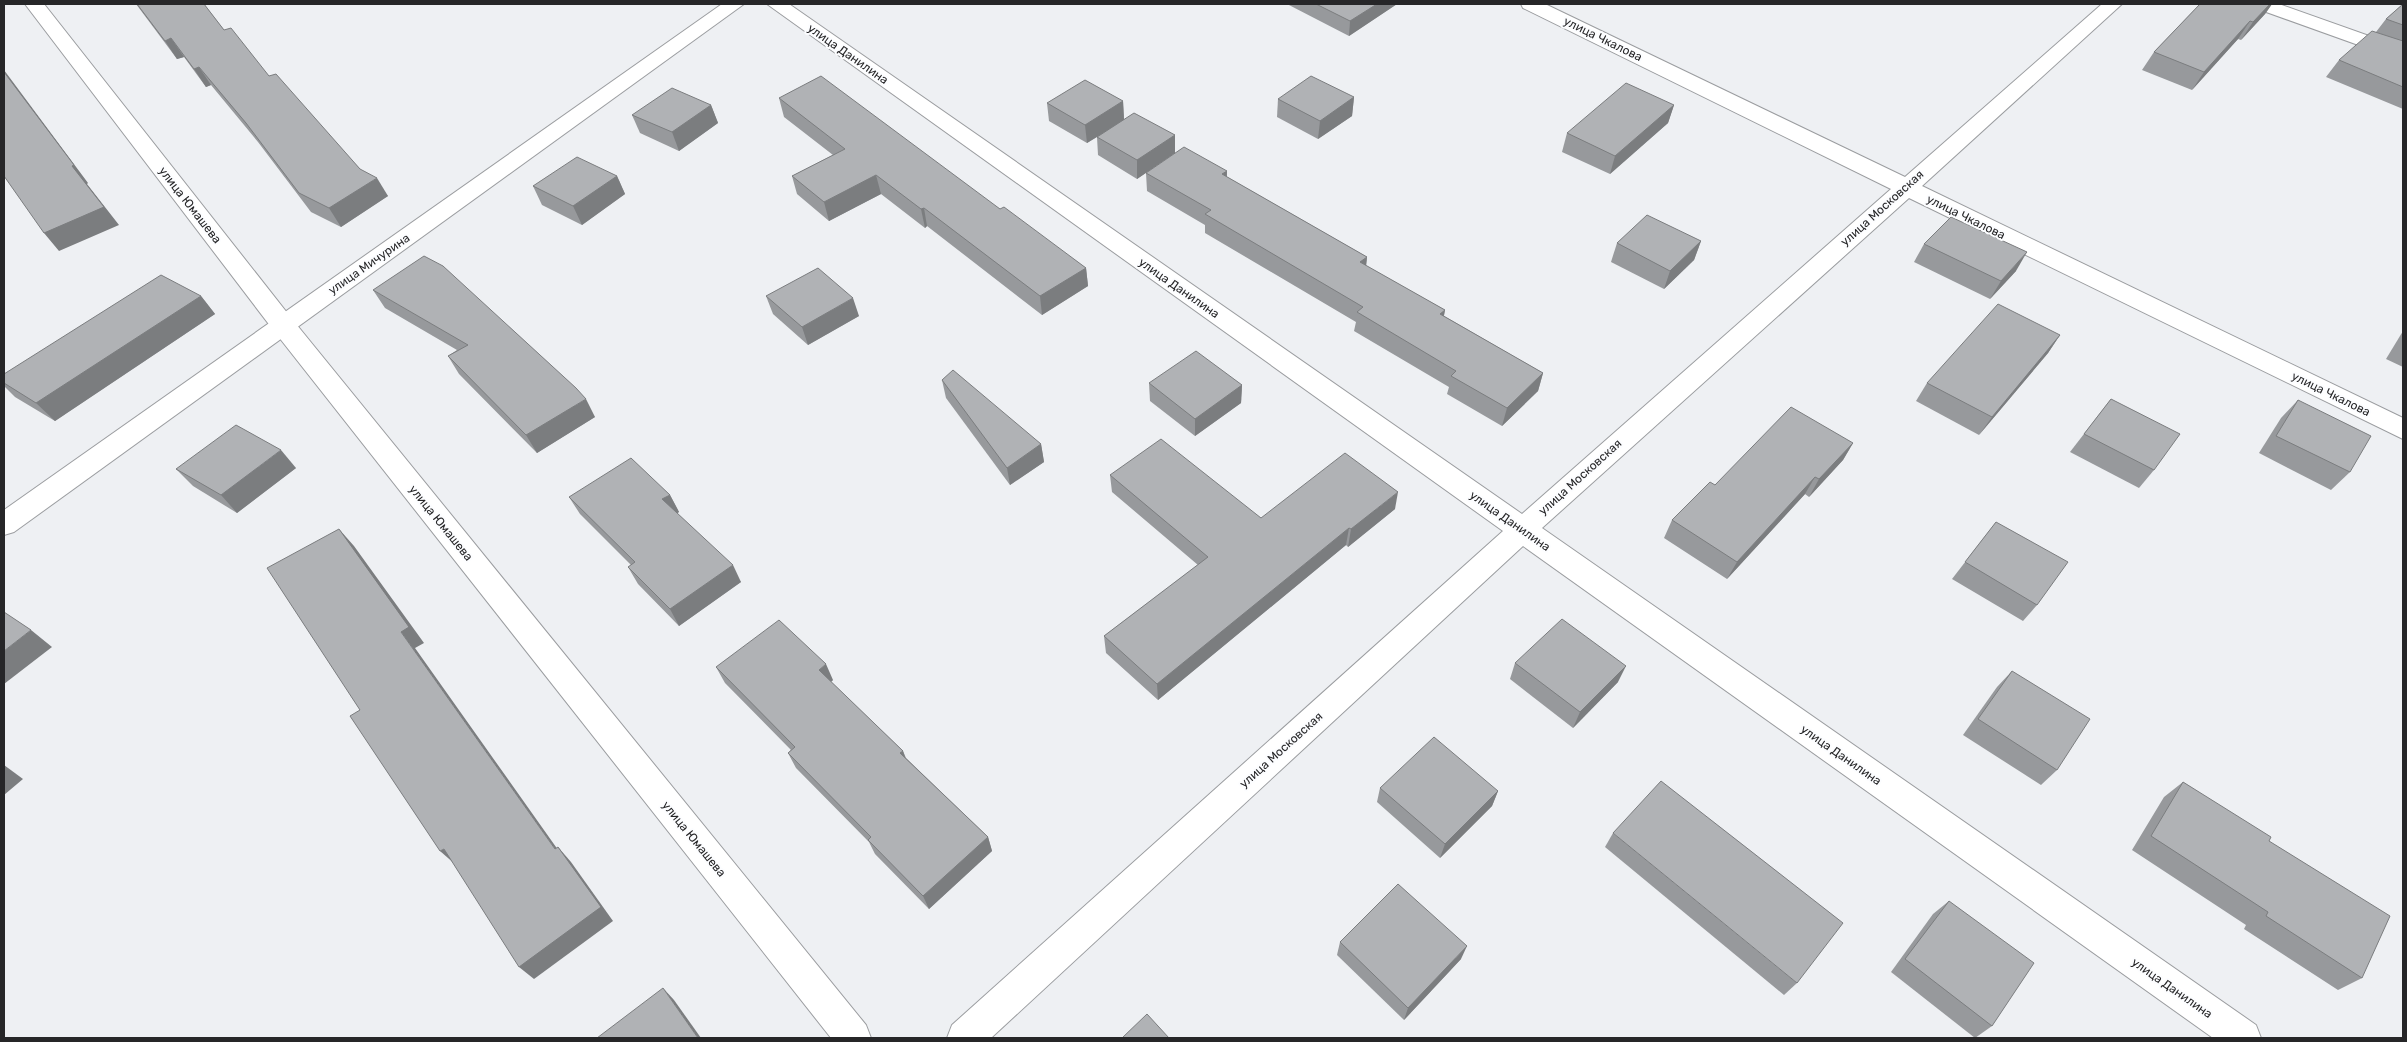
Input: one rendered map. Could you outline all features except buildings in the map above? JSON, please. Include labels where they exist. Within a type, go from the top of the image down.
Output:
[{"type":"street","name":"улица Юмашева","points":[[34,4],[283,325],[853,1038]]},
{"type":"street","name":"улица Мичурина","points":[[4,524],[734,4]]},
{"type":"street","name":"улица Данилина","points":[[777,4],[2243,1038]]},
{"type":"street","name":"улица Чкалова","points":[[1530,4],[2403,429]]},
{"type":"street","name":"улица Московская","points":[[964,1038],[1522,530],[1905,187],[2113,4]]},
{"type":"street","points":[[2262,4],[2403,55]]}]
